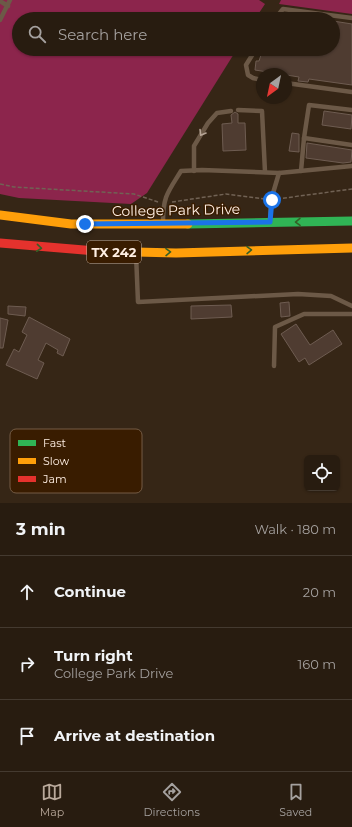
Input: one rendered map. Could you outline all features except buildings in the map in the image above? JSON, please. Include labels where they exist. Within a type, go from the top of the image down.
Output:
[{"type":"main road","name":"College Park Drive","points":[[0,216],[71,224],[352,221]]},
{"type":"main road","points":[[337,221],[352,217]]},
{"type":"main road","name":"TX 242","points":[[0,243],[57,250],[136,252],[352,248]]},
{"type":"lane","points":[[0,20],[10,0]]},
{"type":"lane","points":[[0,1],[8,6]]},
{"type":"lane","points":[[281,12],[283,9],[306,12]]},
{"type":"lane","points":[[340,16],[352,18]]},
{"type":"lane","points":[[252,56],[246,66],[248,75],[256,79]]},
{"type":"lane","points":[[292,84],[352,92]]},
{"type":"lane","points":[[301,171],[309,105],[352,110]]},
{"type":"lane","points":[[238,110],[262,111],[265,172]]},
{"type":"lane","points":[[194,170],[194,146],[208,123],[217,113],[231,111]]},
{"type":"lane","points":[[304,138],[352,144]]},
{"type":"lane","points":[[164,224],[163,203],[165,196],[181,172],[194,170],[280,173],[352,166]]},
{"type":"lane","points":[[270,222],[272,200],[280,173]]},
{"type":"lane","points":[[136,252],[138,302],[298,294],[331,296],[352,306]]},
{"type":"lane","points":[[274,366],[275,327],[304,314],[352,314]]},
{"type":"path","points":[[0,184],[14,187],[134,194],[163,203],[226,194],[272,200],[352,189]]},
{"type":"shaded area","points":[[0,0],[259,0],[265,4],[260,12],[12,12],[12,56],[233,56],[147,193],[131,204],[19,198],[0,194]]},
{"type":"shaded area","points":[[281,0],[352,0],[352,14],[340,12],[279,4]]},
{"type":"traffic: fast","points":[[188,224],[352,221]]},
{"type":"traffic: slow","points":[[0,215],[71,224],[188,224]]},
{"type":"traffic: slow","points":[[96,251],[176,253],[352,248]]},
{"type":"traffic: jam","points":[[0,243],[96,251]]},
{"type":"route","points":[[85,224],[111,225],[270,222],[272,200]]}]
